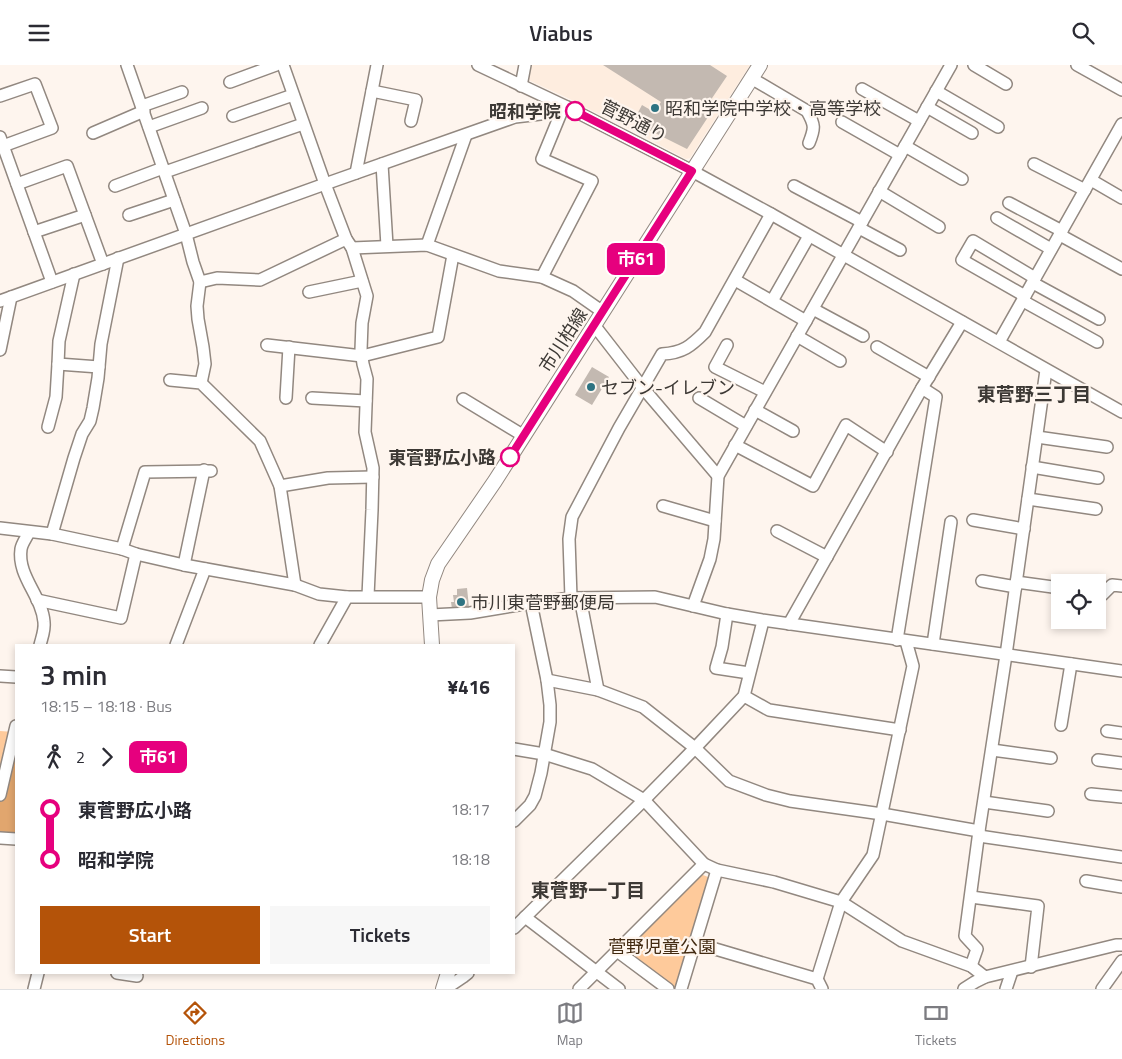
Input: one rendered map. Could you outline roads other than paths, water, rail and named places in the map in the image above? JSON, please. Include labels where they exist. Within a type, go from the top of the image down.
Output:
[{"type":"main road","name":"市川柏線","points":[[432,644],[429,597],[432,580],[438,565],[524,436],[760,65]]},
{"type":"main road","points":[[444,989],[448,974]]},
{"type":"street","points":[[127,65],[186,234],[192,262],[200,282],[198,319],[205,364],[200,383]]},
{"type":"street","points":[[230,82],[276,65]]},
{"type":"street","points":[[283,65],[324,184],[349,243],[367,296],[362,323],[361,350],[367,379],[365,432],[373,467],[368,596]]},
{"type":"street","points":[[356,173],[377,65]]},
{"type":"street","name":"菅野通り","points":[[478,65],[692,171],[1122,412]]},
{"type":"street","points":[[521,86],[525,65]]},
{"type":"street","points":[[693,607],[710,559],[714,539],[718,476],[951,65]]},
{"type":"street","points":[[974,65],[1006,84]]},
{"type":"street","points":[[1077,65],[1122,90]]},
{"type":"street","points":[[751,79],[806,111],[811,118],[814,129],[809,143]]},
{"type":"street","points":[[0,96],[35,84],[52,128],[2,141],[52,282]]},
{"type":"street","points":[[862,89],[919,121]]},
{"type":"street","points":[[372,91],[416,100],[411,121]]},
{"type":"street","points":[[936,91],[998,127]]},
{"type":"street","points":[[93,133],[182,92]]},
{"type":"street","points":[[233,116],[293,95]]},
{"type":"street","points":[[927,107],[972,133]]},
{"type":"street","points":[[149,127],[202,108]]},
{"type":"street","points":[[0,350],[6,299],[516,117],[549,113],[565,108]]},
{"type":"street","points":[[542,277],[592,181],[542,159],[565,108]]},
{"type":"street","points":[[842,122],[962,179]]},
{"type":"street","points":[[115,186],[303,124]]},
{"type":"street","points":[[999,342],[1122,124]]},
{"type":"street","points":[[427,245],[466,135]]},
{"type":"street","points":[[382,164],[387,246]]},
{"type":"street","points":[[1034,164],[1085,190]]},
{"type":"street","points":[[17,183],[67,166],[103,264]]},
{"type":"street","points":[[1091,179],[1122,198]]},
{"type":"street","points":[[794,186],[900,250]]},
{"type":"street","points":[[879,191],[939,227]]},
{"type":"street","points":[[128,215],[174,200]]},
{"type":"street","points":[[1009,203],[1122,269]]},
{"type":"street","points":[[598,691],[576,598],[570,539],[572,517],[619,428],[662,354],[674,353],[691,346],[705,331],[771,214]]},
{"type":"street","points":[[34,232],[85,215]]},
{"type":"street","points":[[997,218],[1052,249]]},
{"type":"street","points":[[772,301],[809,235]]},
{"type":"street","points":[[1097,342],[962,260],[973,241],[1034,281],[1099,319]]},
{"type":"street","points":[[200,282],[217,278],[260,280],[349,243],[387,246],[427,245],[499,271],[542,277],[573,291],[603,312]]},
{"type":"street","points":[[268,345],[362,357],[438,337],[453,255]]},
{"type":"street","points":[[52,535],[82,434],[90,421],[99,373],[101,344],[118,258]]},
{"type":"street","points":[[48,427],[56,397],[58,341],[74,274]]},
{"type":"street","points":[[735,280],[806,321]]},
{"type":"street","points":[[309,293],[362,281]]},
{"type":"street","points":[[812,309],[863,336]]},
{"type":"street","points":[[789,624],[922,388],[962,322]]},
{"type":"street","points":[[594,325],[642,388],[718,476]]},
{"type":"street","points":[[797,336],[840,361]]},
{"type":"street","points":[[727,345],[715,367],[765,393]]},
{"type":"street","points":[[286,398],[289,347]]},
{"type":"street","points":[[878,347],[929,377]]},
{"type":"street","points":[[58,364],[99,373]]},
{"type":"street","points":[[971,966],[977,949],[965,936],[1046,370]]},
{"type":"street","points":[[170,380],[200,383],[260,441],[280,485],[295,585]]},
{"type":"street","points":[[695,943],[820,984],[841,902],[874,855],[913,666],[902,640],[936,397],[922,388]]},
{"type":"street","points":[[312,398],[366,401]]},
{"type":"street","points":[[699,398],[746,426]]},
{"type":"street","points":[[463,399],[524,436]]},
{"type":"street","points":[[756,409],[793,431]]},
{"type":"street","points":[[735,445],[813,486],[846,425],[887,452]]},
{"type":"street","points":[[1037,437],[1107,447]]},
{"type":"street","points":[[1032,467],[1098,478]]},
{"type":"street","points":[[122,549],[145,472],[208,471],[184,565]]},
{"type":"street","points":[[280,485],[328,478],[373,477]]},
{"type":"street","points":[[1027,502],[1092,512]]},
{"type":"street","points":[[663,506],[715,521]]},
{"type":"street","points":[[973,520],[1024,529]]},
{"type":"street","points":[[932,644],[951,522]]},
{"type":"street","points":[[0,528],[52,535],[122,549],[184,565],[295,585],[319,594],[347,597],[429,597]]},
{"type":"street","points":[[778,531],[827,557]]},
{"type":"street","points":[[29,532],[21,548],[22,569],[38,599],[44,621],[40,644]]},
{"type":"street","points":[[38,599],[121,618],[136,554]]},
{"type":"street","points":[[176,644],[206,569]]},
{"type":"street","points":[[982,581],[1051,588]]},
{"type":"street","points":[[1106,591],[1112,585],[1122,586]]},
{"type":"street","points":[[321,644],[347,597]]},
{"type":"street","points":[[430,615],[470,613],[576,598],[655,597],[693,607],[763,621],[1122,671]]},
{"type":"street","points":[[515,820],[530,805],[535,796],[550,722],[547,680],[531,603]]},
{"type":"street","points":[[727,614],[722,647],[716,668],[749,673]]},
{"type":"street","points":[[515,927],[644,800],[744,696],[763,621]]},
{"type":"street","points":[[1061,725],[1071,664]]},
{"type":"street","points":[[0,676],[15,677]]},
{"type":"street","points":[[547,680],[598,691],[643,707],[695,748],[729,781],[766,795],[790,801],[882,814],[979,833],[1122,857]]},
{"type":"street","points":[[744,696],[769,710],[900,730]]},
{"type":"street","points":[[1108,731],[1122,733]]},
{"type":"street","points":[[0,795],[15,734]]},
{"type":"street","points":[[515,749],[544,753],[592,769],[644,800],[704,864],[717,870],[774,881],[841,902],[902,941],[971,966],[985,977]]},
{"type":"street","points":[[992,750],[1051,758]]},
{"type":"street","points":[[1098,760],[1122,763]]},
{"type":"street","points":[[1090,793],[1122,797]]},
{"type":"street","points":[[984,802],[1048,811]]},
{"type":"street","points":[[0,838],[15,839]]},
{"type":"street","points":[[580,989],[704,864]]},
{"type":"street","points":[[681,989],[717,870]]},
{"type":"street","points":[[1086,881],[1122,887]]},
{"type":"street","points":[[971,897],[1038,906],[1030,967]]},
{"type":"street","points":[[524,917],[618,989]]},
{"type":"street","points":[[964,989],[985,977],[1122,945]]},
{"type":"street","points":[[617,951],[668,989]]},
{"type":"street","points":[[1102,989],[1122,961]]},
{"type":"street","points":[[1006,989],[1012,971]]},
{"type":"street","points":[[34,989],[38,974]]},
{"type":"street","points":[[136,989],[138,974]]},
{"type":"street","points":[[444,989],[467,974]]},
{"type":"place","name":"昭和学院中学校・高等学校","points":[[655,108]]},
{"type":"place","name":"昭和学院","points":[[575,111]]},
{"type":"place","name":"セブン-イレブン","points":[[591,387]]},
{"type":"place","name":"東菅野広小路","points":[[510,457]]},
{"type":"place","name":"市川東菅野郵便局","points":[[461,602]]},
{"type":"district","name":"東菅野三丁目","points":[[1034,393]]},
{"type":"district","name":"東菅野一丁目","points":[[588,889]]},
{"type":"park label","name":"菅野児童公園","points":[[662,946]]}]
